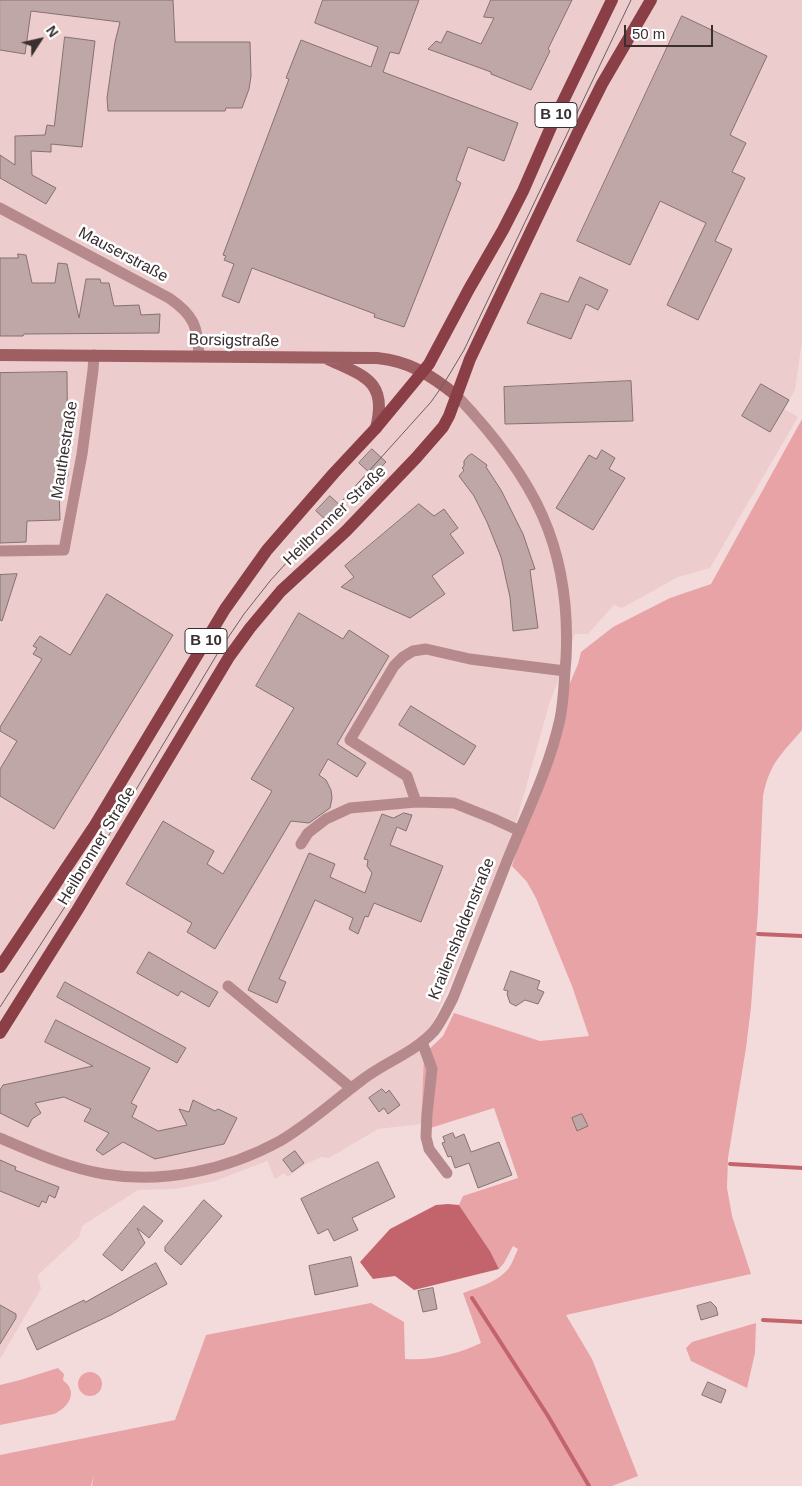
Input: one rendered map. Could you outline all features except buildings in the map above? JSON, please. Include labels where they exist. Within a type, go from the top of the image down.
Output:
[{"type":"main road","name":"Heilbronner Straße","points":[[0,967],[95,825],[225,609],[267,550],[424,371],[511,214],[612,0]]},
{"type":"main road","name":"Heilbronner Straße","points":[[0,1033],[78,909],[221,671],[250,628],[280,591],[346,531],[437,435],[449,416],[470,359],[579,130],[602,84],[651,0]]},
{"type":"main road","name":"Borsigstraße","points":[[0,355],[388,359],[409,364],[424,371],[457,396]]},
{"type":"main road","points":[[326,358],[365,378],[374,386],[378,394],[380,406],[376,428]]},
{"type":"street","name":"Mauserstraße","points":[[0,208],[182,307],[192,318],[197,330],[199,356]]},
{"type":"street","name":"Mauthestraße","points":[[0,551],[64,550],[82,454],[94,355]]},
{"type":"street","name":"Krailenshaldenstraße","points":[[0,1138],[50,1158],[102,1174],[126,1177],[190,1173],[228,1164],[263,1150],[297,1130],[368,1075],[422,1042],[435,1029],[453,998],[543,775],[560,719],[567,629],[565,600],[556,553],[547,524],[537,502],[497,439],[457,396]]},
{"type":"street","points":[[416,802],[407,776],[350,740],[394,666],[403,657],[413,651],[426,649],[470,659],[565,671]]},
{"type":"street","points":[[302,844],[308,833],[326,819],[350,808],[416,802],[454,803],[494,818],[520,831]]},
{"type":"street","points":[[228,986],[351,1088]]},
{"type":"street","points":[[422,1042],[432,1069],[426,1114],[426,1137],[429,1149],[447,1173]]},
{"type":"shaded area","points":[[0,0],[802,0],[802,341],[795,390],[784,409],[798,417],[710,568],[678,577],[622,608],[614,605],[588,634],[575,634],[549,705],[507,855],[431,1027],[424,1054],[422,1124],[378,1129],[329,1158],[321,1157],[306,1164],[288,1177],[284,1173],[275,1179],[267,1161],[215,1181],[175,1189],[138,1190],[82,1226],[79,1237],[38,1275],[41,1289],[0,1359]]},
{"type":"shaded area","points":[[802,419],[802,730],[777,760],[769,775],[763,796],[758,911],[751,1007],[728,1158],[727,1188],[732,1216],[751,1274],[566,1315],[592,1359],[638,1476],[612,1486],[92,1486],[94,1474],[91,1486],[0,1486],[0,1455],[175,1420],[206,1335],[371,1303],[404,1322],[405,1359],[444,1356],[481,1343],[463,1293],[488,1284],[505,1273],[518,1249],[513,1246],[499,1269],[490,1251],[459,1205],[463,1196],[518,1178],[494,1108],[421,1131],[424,1054],[443,1036],[454,1013],[540,1041],[589,1036],[572,986],[536,898],[527,882],[512,866],[567,690],[581,652],[613,627],[670,598],[711,584]]},
{"type":"shaded area","points":[[436,1205],[459,1205],[490,1251],[499,1269],[414,1290],[395,1276],[373,1279],[360,1262],[390,1229]]},
{"type":"shaded area","points":[[756,1323],[755,1353],[747,1388],[691,1361],[686,1348],[692,1342]]},
{"type":"shaded area","points":[[58,1368],[64,1374],[63,1380],[68,1384],[71,1394],[68,1402],[62,1409],[54,1414],[0,1425],[0,1385]]},
{"type":"shaded area","points":[[90,1372],[98,1376],[102,1384],[98,1392],[90,1396],[82,1392],[78,1384],[82,1376]]},
{"type":"waterway","points":[[758,934],[802,936]]},
{"type":"waterway","points":[[730,1164],[802,1168]]},
{"type":"waterway","points":[[472,1298],[548,1416],[589,1486]]},
{"type":"waterway","points":[[763,1320],[802,1322]]},
{"type":"tram line","points":[[0,1007],[79,885],[219,651],[244,614],[270,581],[431,402],[443,385],[464,350],[631,0]]}]
